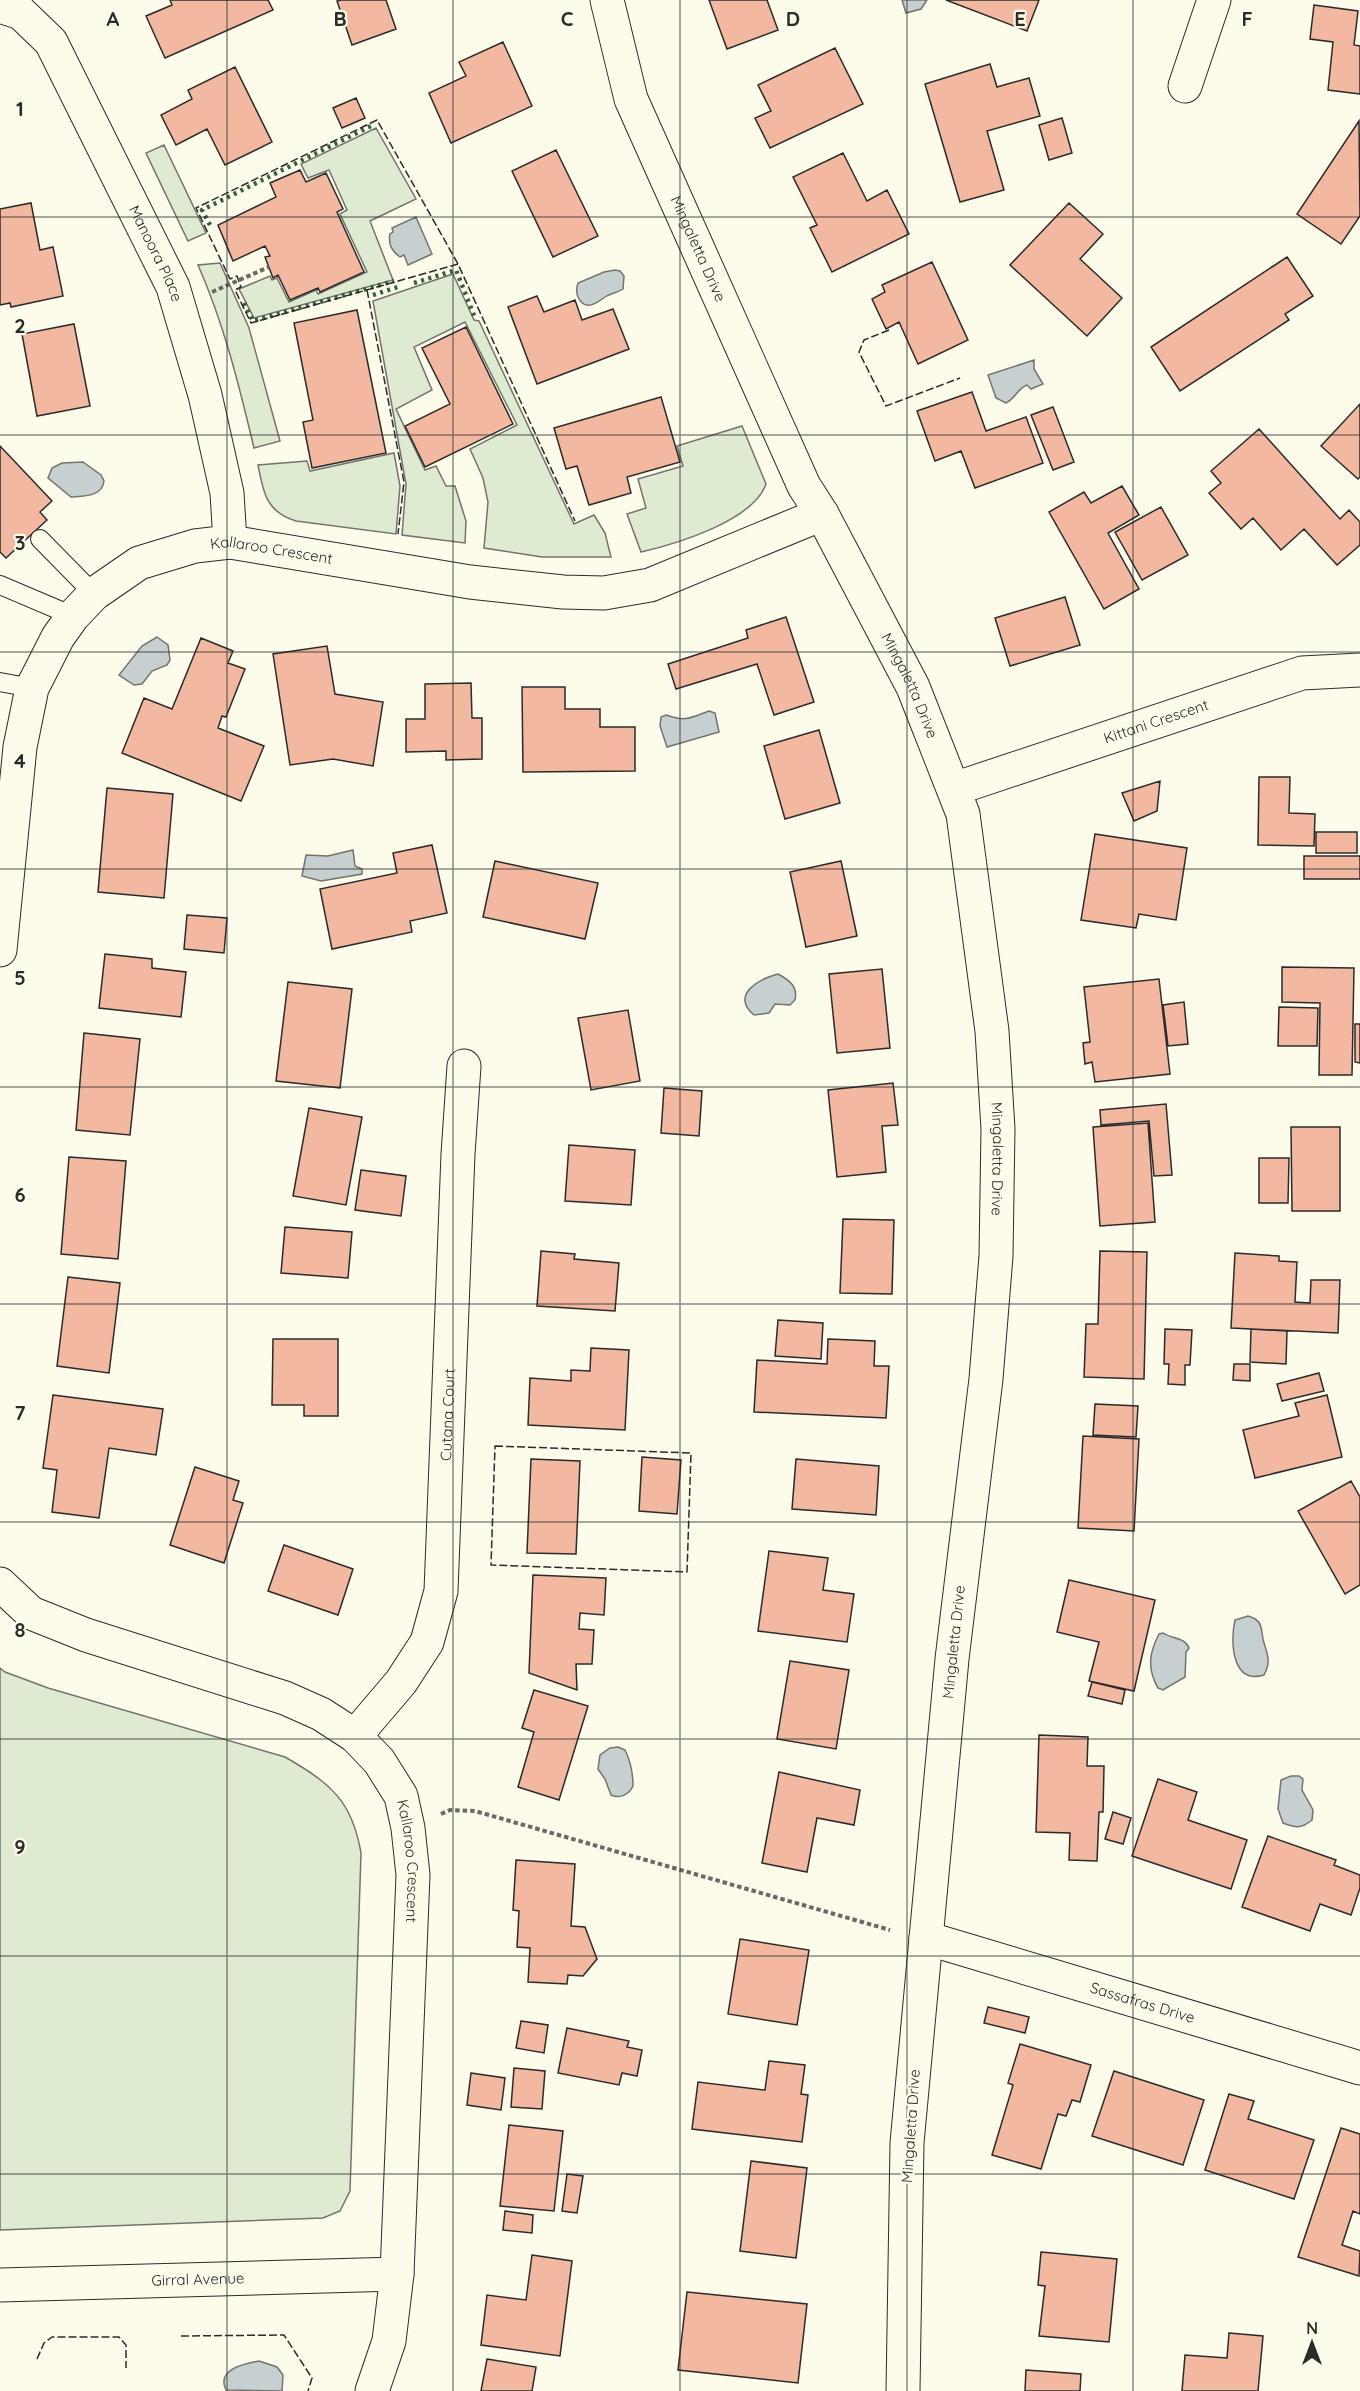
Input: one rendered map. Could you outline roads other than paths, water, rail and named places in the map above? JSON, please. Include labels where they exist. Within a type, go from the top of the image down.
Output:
[{"type":"street","name":"Mingaletta Drive","points":[[607,0],[631,99],[804,486],[822,514],[913,687],[963,813],[992,1031],[998,1129],[996,1256],[986,1379],[952,1659],[908,2144],[903,2391]]},
{"type":"street","points":[[1185,86],[1214,0]]},
{"type":"street","name":"Manoora Place","points":[[0,6],[21,13],[51,42],[173,287],[205,395],[225,483],[230,542]]},
{"type":"street","name":"Kallaroo Crescent","points":[[0,950],[20,747],[32,688],[58,637],[84,605],[139,563],[195,546],[230,542],[470,582],[563,592],[604,593],[650,585],[822,514]]},
{"type":"street","name":"Kittani Crescent","points":[[954,789],[1302,673],[1360,670]]},
{"type":"street","name":"Cutana Court","points":[[355,1736],[401,1682],[427,1642],[441,1591],[458,1154],[464,1066]]},
{"type":"street","name":"Kallaroo Crescent","points":[[0,1584],[31,1613],[86,1635],[285,1698],[321,1713],[355,1736],[380,1761],[401,1796],[408,1828],[413,1875],[397,2274],[389,2341],[372,2391]]},
{"type":"street","name":"Sassafras Drive","points":[[926,1939],[1360,2068]]},
{"type":"street","name":"Girral Avenue","points":[[0,2285],[397,2274]]},
{"type":"lane","points":[[40,539],[84,605]]},
{"type":"lane","points":[[0,585],[84,605]]},
{"type":"lane","points":[[0,682],[32,688]]}]
